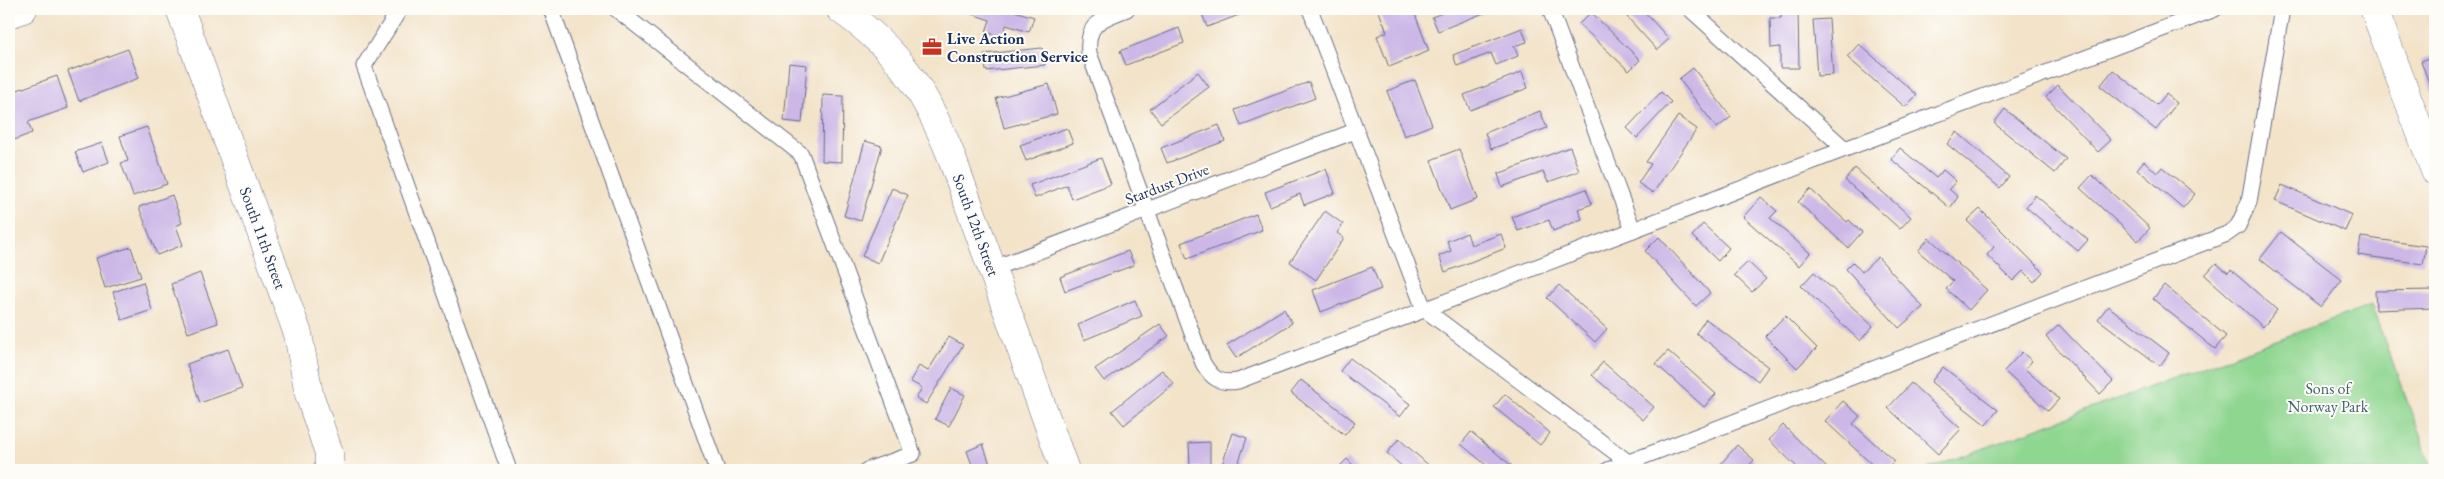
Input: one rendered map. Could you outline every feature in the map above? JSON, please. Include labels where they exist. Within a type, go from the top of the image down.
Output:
[{"type":"street","points":[[9,14],[23,9]]},
{"type":"street","name":"South 11th Street","points":[[180,9],[298,334],[309,394],[328,453],[329,470]]},
{"type":"street","name":"South 12th Street","points":[[840,9],[879,41],[900,62],[922,91],[950,153],[1065,470]]},
{"type":"street","points":[[2374,9],[2435,171]]},
{"type":"lane","points":[[400,9],[364,66],[509,470]]},
{"type":"lane","points":[[551,9],[717,470]]},
{"type":"lane","points":[[616,9],[801,154],[913,454],[867,470]]},
{"type":"lane","points":[[1128,9],[1103,19],[1090,30],[1089,54],[1203,363],[1209,374],[1217,380],[1226,383],[1238,382],[1424,309],[2215,9]]},
{"type":"lane","points":[[1310,9],[1424,309],[1628,462]]},
{"type":"lane","points":[[1550,9],[1634,230]]},
{"type":"lane","points":[[1690,9],[1845,150]]},
{"type":"lane","points":[[1608,470],[2227,234],[2238,226],[2249,202],[2282,9]]},
{"type":"lane","name":"Stardust Drive","points":[[992,269],[1355,131]]},
{"type":"green space","name":"Sons of Norway Park","points":[[2371,305],[2433,470],[1925,470]]},
{"type":"building","points":[[957,9],[1008,9],[1034,17],[1029,32],[1006,25],[1002,37],[986,32],[990,20]]},
{"type":"building","points":[[1207,9],[1255,9],[1207,27],[1201,11]]},
{"type":"building","points":[[1378,9],[1413,9],[1429,51],[1389,67],[1377,36],[1387,32]]},
{"type":"building","points":[[1452,9],[1494,9],[1438,31],[1432,17]]},
{"type":"building","points":[[1620,9],[1642,9],[1669,39],[1657,50]]},
{"type":"building","points":[[1781,9],[1798,9],[1799,68],[1780,68],[1780,47],[1771,48],[1770,18],[1781,18]]},
{"type":"building","points":[[1591,12],[1640,60],[1629,71],[1579,24]]},
{"type":"building","points":[[1829,19],[1833,75],[1817,76],[1813,20]]},
{"type":"building","points":[[1179,28],[1184,43],[1126,65],[1120,51]]},
{"type":"building","points":[[1522,28],[1527,42],[1514,46],[1518,56],[1496,65],[1491,53],[1457,66],[1453,55]]},
{"type":"building","points":[[1859,44],[1917,95],[1905,107],[1847,57]]},
{"type":"building","points":[[1042,48],[1045,65],[986,71],[984,54]]},
{"type":"building","points":[[128,49],[139,78],[79,101],[68,71]]},
{"type":"building","points":[[2435,55],[2435,93],[2433,94],[2421,61]]},
{"type":"building","points":[[789,63],[807,65],[802,123],[784,121]]},
{"type":"building","points":[[1693,68],[1731,117],[1717,128],[1679,79]]},
{"type":"building","points":[[2113,70],[2157,105],[2166,94],[2177,103],[2156,130],[2100,86]]},
{"type":"building","points":[[1198,72],[1209,87],[1161,123],[1150,109]]},
{"type":"building","points":[[1522,72],[1528,88],[1470,110],[1464,95]]},
{"type":"building","points":[[57,76],[68,108],[28,122],[32,133],[9,142],[9,93]]},
{"type":"building","points":[[1415,80],[1432,125],[1404,136],[1387,91]]},
{"type":"building","points":[[1309,82],[1315,98],[1241,126],[1235,110]]},
{"type":"building","points":[[1049,84],[1057,114],[1004,128],[996,98]]},
{"type":"building","points":[[2058,85],[2111,140],[2098,152],[2046,97]]},
{"type":"building","points":[[1661,92],[1671,102],[1637,138],[1627,128]]},
{"type":"building","points":[[823,95],[843,96],[842,162],[822,161]]},
{"type":"building","points":[[2005,109],[2066,159],[2055,173],[1994,123]]},
{"type":"building","points":[[1540,111],[1547,128],[1491,149],[1485,133]]},
{"type":"building","points":[[1678,116],[1697,129],[1653,193],[1638,183],[1651,164],[1646,162]]},
{"type":"building","points":[[1219,125],[1225,141],[1167,163],[1161,148]]},
{"type":"building","points":[[147,127],[167,184],[133,196],[121,163],[128,161],[120,136]]},
{"type":"building","points":[[1067,128],[1073,143],[1026,161],[1020,145]]},
{"type":"building","points":[[1957,132],[2009,177],[2000,188],[1947,144]]},
{"type":"building","points":[[865,141],[882,146],[861,221],[844,216]]},
{"type":"building","points":[[102,143],[109,162],[83,172],[75,152]]},
{"type":"building","points":[[1570,147],[1579,171],[1548,182],[1543,172],[1502,187],[1498,174]]},
{"type":"building","points":[[1900,148],[1936,178],[1943,170],[1956,181],[1949,189],[1958,197],[1950,208],[1891,159]]},
{"type":"building","points":[[1459,149],[1478,199],[1450,210],[1431,160]]},
{"type":"building","points":[[1101,158],[1111,184],[1072,199],[1067,185],[1035,198],[1030,185]]},
{"type":"building","points":[[2144,161],[2157,173],[2162,167],[2195,194],[2183,208],[2137,169]]},
{"type":"building","points":[[1855,168],[1911,217],[1900,229],[1845,180]]},
{"type":"building","points":[[1326,169],[1335,193],[1304,205],[1300,194],[1270,206],[1265,192]]},
{"type":"building","points":[[2092,175],[2150,228],[2138,241],[2080,188]]},
{"type":"building","points":[[2282,185],[2352,215],[2345,231],[2275,201]]},
{"type":"building","points":[[892,188],[908,195],[878,263],[862,256]]},
{"type":"building","points":[[1586,189],[1592,204],[1578,209],[1582,219],[1553,231],[1549,220],[1518,231],[1512,217]]},
{"type":"building","points":[[1810,189],[1847,222],[1849,220],[1862,232],[1848,248],[1798,202]]},
{"type":"building","points":[[172,195],[182,223],[176,226],[183,245],[157,255],[139,207]]},
{"type":"building","points":[[2035,195],[2088,240],[2078,251],[2026,207]]},
{"type":"building","points":[[1761,197],[1777,211],[1770,218],[1810,253],[1799,266],[1743,217]]},
{"type":"building","points":[[1980,209],[2043,272],[2034,282],[2023,271],[2013,281],[1987,255],[1994,247],[1967,221]]},
{"type":"building","points":[[1325,211],[1343,224],[1337,233],[1344,238],[1316,280],[1290,262]]},
{"type":"building","points":[[1256,214],[1262,230],[1187,259],[1181,243]]},
{"type":"building","points":[[1703,224],[1729,248],[1718,261],[1692,236]]},
{"type":"building","points":[[2281,232],[2342,280],[2321,307],[2260,259]]},
{"type":"building","points":[[1467,233],[1471,245],[1501,234],[1506,248],[1445,272],[1439,256],[1451,251],[1447,241]]},
{"type":"building","points":[[1659,237],[1710,293],[1696,306],[1645,251]]},
{"type":"building","points":[[2361,237],[2426,246],[2423,264],[2358,255]]},
{"type":"building","points":[[1929,238],[1987,290],[1969,310],[1946,289],[1953,281],[1918,251]]},
{"type":"building","points":[[131,247],[141,277],[105,288],[96,258]]},
{"type":"building","points":[[1128,251],[1134,265],[1065,291],[1060,277]]},
{"type":"building","points":[[1878,257],[1923,307],[1899,328],[1846,269],[1853,262],[1862,272]]},
{"type":"building","points":[[1748,262],[1766,279],[1752,292],[1734,275]]},
{"type":"building","points":[[2216,263],[2228,273],[2231,270],[2277,310],[2263,327],[2205,275]]},
{"type":"building","points":[[1372,267],[1381,289],[1321,312],[1313,290]]},
{"type":"building","points":[[1814,272],[1873,326],[1860,341],[1801,286]]},
{"type":"building","points":[[200,273],[218,323],[188,333],[171,284]]},
{"type":"building","points":[[143,282],[152,310],[122,320],[113,292]]},
{"type":"building","points":[[1559,285],[1607,329],[1595,342],[1547,298]]},
{"type":"building","points":[[2164,285],[2226,336],[2215,349],[2153,299]]},
{"type":"building","points":[[2435,290],[2435,308],[2376,310],[2375,291]]},
{"type":"building","points":[[1135,300],[1142,316],[1084,340],[1078,325]]},
{"type":"building","points":[[2108,306],[2169,353],[2160,366],[2098,319]]},
{"type":"building","points":[[1284,309],[1292,323],[1236,358],[1227,345]]},
{"type":"building","points":[[1785,316],[1817,348],[1797,368],[1765,336]]},
{"type":"building","points":[[1706,319],[1768,367],[1758,381],[1696,333]]},
{"type":"building","points":[[1160,324],[1169,336],[1104,381],[1095,369]]},
{"type":"building","points":[[2059,325],[2113,381],[2100,394],[2046,337]]},
{"type":"building","points":[[949,337],[963,345],[926,404],[916,398],[922,388],[910,381],[919,366],[928,371]]},
{"type":"building","points":[[228,349],[242,388],[200,403],[187,364]]},
{"type":"building","points":[[1668,351],[1716,394],[1704,407],[1656,364]]},
{"type":"building","points":[[2022,352],[2032,361],[2025,369],[2059,399],[2048,411],[2004,371]]},
{"type":"building","points":[[1350,358],[1410,404],[1400,417],[1340,371]]},
{"type":"building","points":[[1603,362],[1654,407],[1643,420],[1592,375]]},
{"type":"building","points":[[1943,367],[1998,410],[1986,425],[1931,382]]},
{"type":"building","points":[[1162,370],[1174,384],[1124,425],[1112,411]]},
{"type":"building","points":[[1301,380],[1355,422],[1345,435],[1291,393]]},
{"type":"building","points":[[1911,383],[1961,429],[1938,454],[1888,408]]},
{"type":"building","points":[[951,388],[965,395],[949,426],[935,419]]},
{"type":"building","points":[[1505,394],[1550,433],[1540,445],[1494,407]]},
{"type":"building","points":[[1843,401],[1860,416],[1853,424],[1894,461],[1885,470],[1878,470],[1825,421]]},
{"type":"building","points":[[1783,425],[1829,470],[1800,470],[1769,440]]},
{"type":"building","points":[[1471,432],[1512,466],[1508,470],[1492,470],[1461,444]]},
{"type":"building","points":[[1233,433],[1247,438],[1236,470],[1220,470]]},
{"type":"building","points":[[1399,439],[1434,470],[1406,470],[1387,453]]},
{"type":"building","points":[[1210,442],[1210,467],[1190,467],[1189,443]]},
{"type":"building","points":[[983,444],[992,470],[974,470],[967,451]]},
{"type":"building","points":[[1737,445],[1754,460],[1749,466],[1754,470],[1726,470],[1720,465]]},
{"type":"building","points":[[1347,459],[1358,470],[1336,470]]},
{"type":"place","name":"Live Action Construction Service","points":[[932,47]]}]
